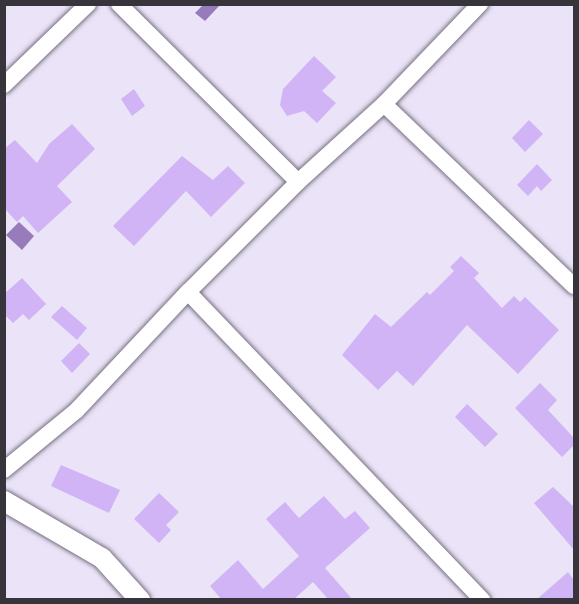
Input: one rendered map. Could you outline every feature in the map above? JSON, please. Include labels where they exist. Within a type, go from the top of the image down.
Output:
[{"type":"street","points":[[4,85],[88,4]]},
{"type":"street","points":[[119,4],[298,182]]},
{"type":"street","points":[[4,470],[77,410],[188,292],[298,182],[384,104],[480,4]]},
{"type":"street","points":[[384,104],[574,286]]},
{"type":"street","points":[[188,292],[482,600]]},
{"type":"street","points":[[4,501],[96,553],[140,600]]},
{"type":"shaded area","points":[[203,5],[220,5],[205,21],[195,13]]},
{"type":"shaded area","points":[[19,222],[34,236],[22,250],[6,235]]},
{"type":"building","points":[[314,56],[336,77],[322,91],[336,103],[317,123],[304,111],[287,116],[280,105],[283,89]]},
{"type":"building","points":[[134,89],[145,106],[132,116],[121,99]]},
{"type":"building","points":[[529,120],[543,134],[525,152],[512,138]]},
{"type":"building","points":[[72,124],[95,149],[57,186],[72,202],[38,233],[23,216],[17,222],[4,208],[4,149],[15,140],[37,163],[49,144]]},
{"type":"building","points":[[182,156],[213,180],[228,166],[245,183],[211,217],[186,191],[134,246],[113,226]]},
{"type":"building","points":[[537,164],[552,180],[541,191],[537,186],[528,196],[517,185]]},
{"type":"building","points":[[461,256],[479,273],[474,278],[502,308],[514,296],[520,302],[525,297],[559,330],[518,374],[467,325],[413,386],[397,371],[378,390],[342,355],[375,314],[391,327],[427,292],[430,295],[454,271],[450,267]]},
{"type":"building","points":[[22,278],[46,304],[29,320],[23,314],[13,323],[4,314],[4,294]]},
{"type":"building","points":[[62,306],[87,328],[77,340],[51,317]]},
{"type":"building","points":[[79,343],[90,354],[72,373],[61,361]]},
{"type":"building","points":[[540,383],[557,400],[548,410],[574,438],[574,445],[562,457],[515,408]]},
{"type":"building","points":[[467,404],[498,434],[485,447],[455,417]]},
{"type":"building","points":[[61,465],[120,490],[109,513],[51,486]]},
{"type":"building","points":[[553,487],[574,507],[574,550],[534,503]]},
{"type":"building","points":[[159,493],[179,512],[166,525],[171,530],[159,543],[134,519]]},
{"type":"building","points":[[324,496],[345,519],[355,511],[370,528],[325,568],[353,600],[329,600],[313,582],[293,600],[222,600],[210,586],[238,560],[263,589],[299,556],[266,519],[285,502],[299,518]]},
{"type":"building","points":[[568,572],[574,580],[574,600],[536,600]]}]
